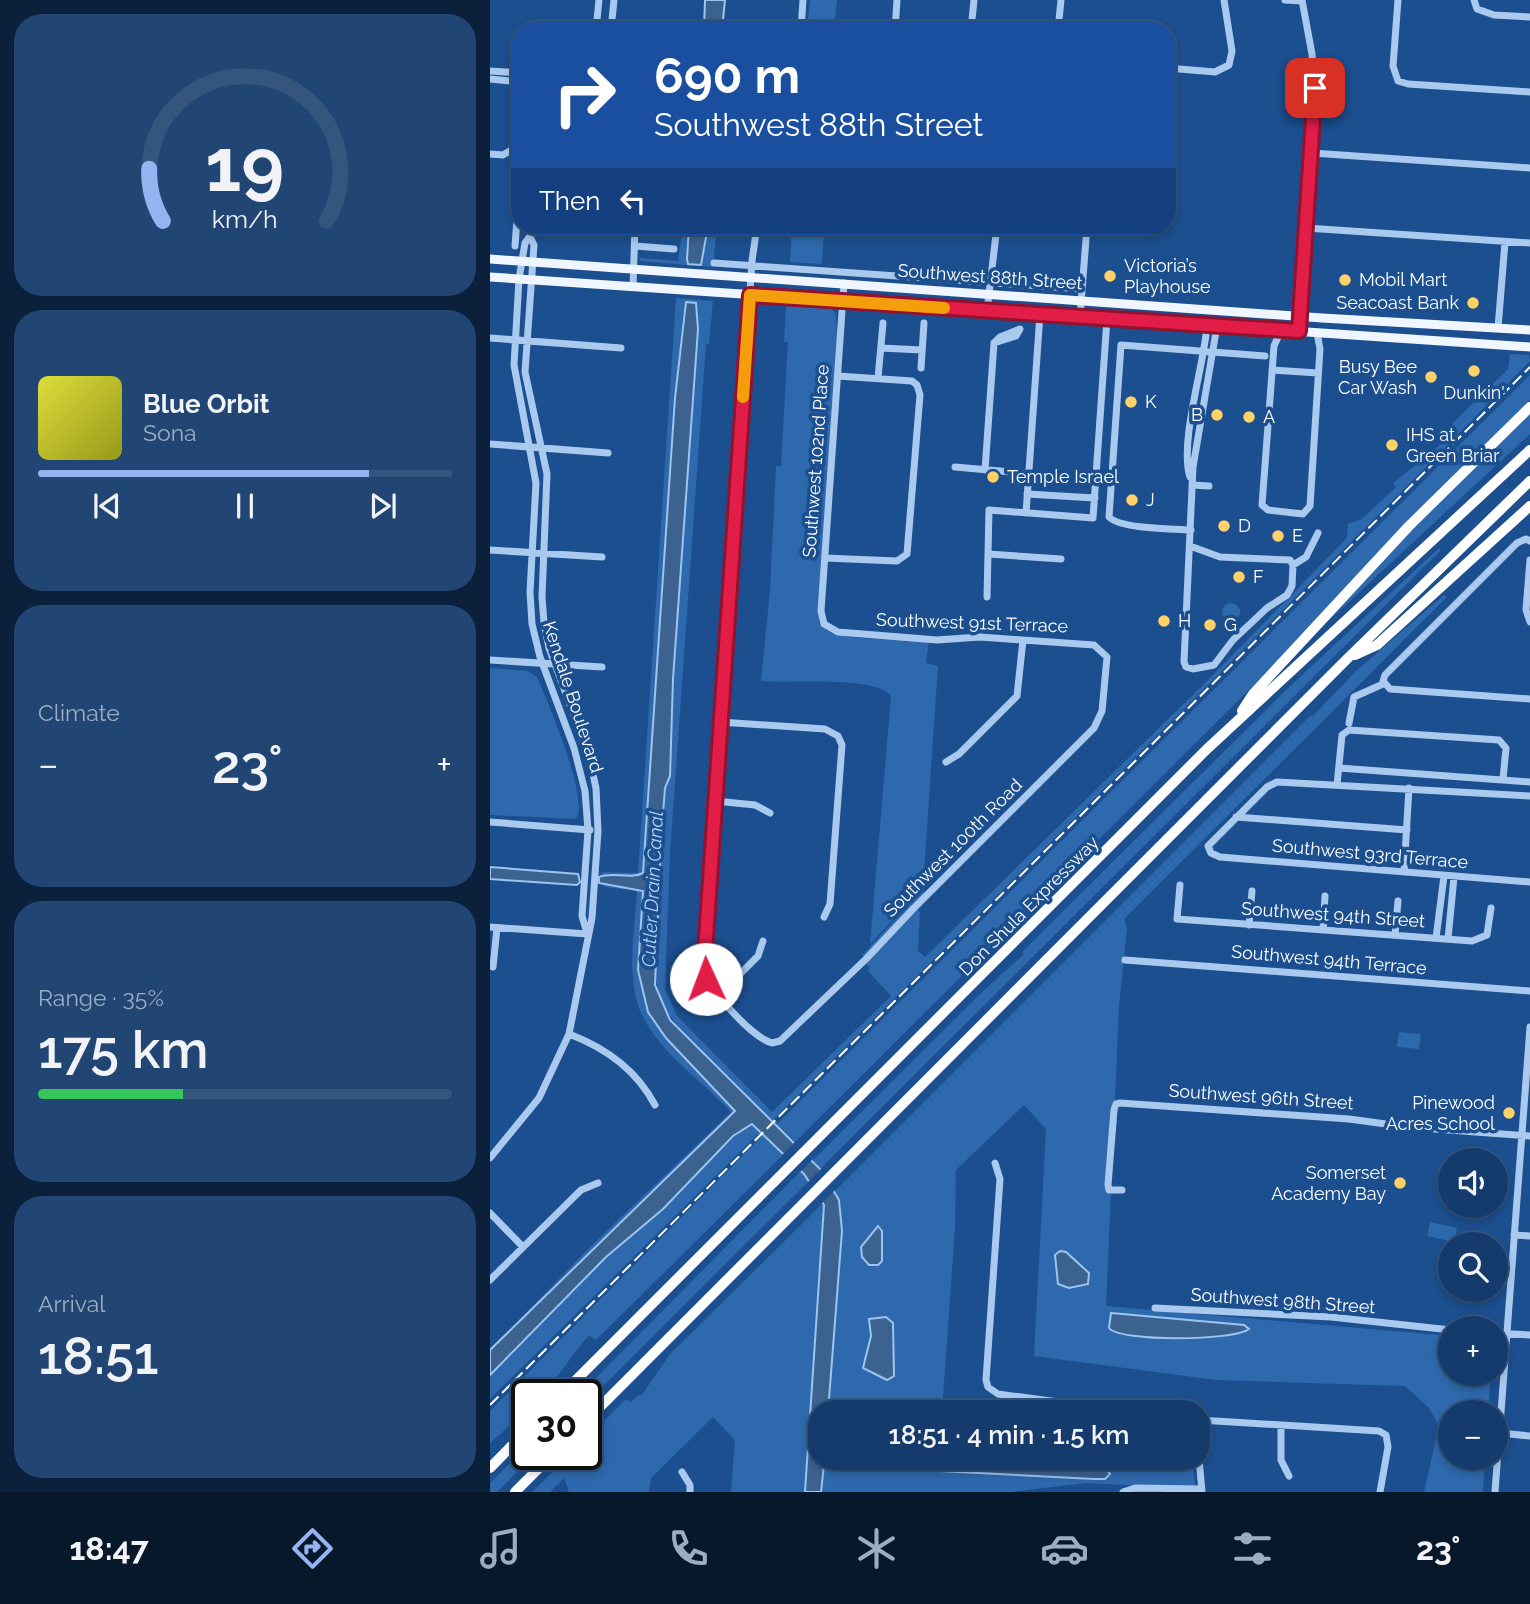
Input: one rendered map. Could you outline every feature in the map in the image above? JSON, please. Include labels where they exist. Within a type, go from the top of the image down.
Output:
[{"type":"highway","points":[[1236,721],[1253,694],[1362,575],[1530,407]]},
{"type":"highway","name":"Don Shula Expressway","points":[[577,1379],[1236,721],[1530,450]]},
{"type":"highway","points":[[602,1405],[1348,658],[1530,481]]},
{"type":"highway","points":[[1348,658],[1377,645],[1530,506]]},
{"type":"highway","points":[[490,1460],[511,1445]]},
{"type":"highway","points":[[490,1468],[511,1447]]},
{"type":"highway","points":[[515,1492],[537,1470]]},
{"type":"main road","name":"Southwest 88th Street","points":[[490,259],[844,283],[989,288],[1082,299],[1300,317],[1530,330]]},
{"type":"main road","name":"Southwest 88th Street","points":[[490,277],[1530,347]]},
{"type":"main road","points":[[1459,342],[1461,335],[1474,327]]},
{"type":"street","points":[[597,21],[599,0]]},
{"type":"street","points":[[612,21],[614,0]]},
{"type":"street","points":[[802,21],[803,0]]},
{"type":"street","points":[[896,21],[897,0]]},
{"type":"street","points":[[972,21],[974,0]]},
{"type":"street","points":[[1059,21],[1061,0]]},
{"type":"street","points":[[1176,69],[1215,72],[1226,68],[1231,61],[1232,51],[1224,0]]},
{"type":"street","points":[[1285,0],[1302,0],[1314,78],[1312,153],[1299,331]]},
{"type":"street","points":[[1398,0],[1393,59],[1395,78],[1408,84],[1530,92]]},
{"type":"street","points":[[1474,0],[1477,9],[1494,15],[1530,17]]},
{"type":"street","points":[[490,71],[511,72]]},
{"type":"street","points":[[490,79],[511,81]]},
{"type":"street","points":[[490,154],[503,155],[511,150]]},
{"type":"street","points":[[1312,153],[1530,168]]},
{"type":"street","points":[[1306,228],[1530,243]]},
{"type":"street","points":[[516,235],[516,242],[531,239]]},
{"type":"street","points":[[531,239],[533,235]]},
{"type":"street","points":[[633,287],[635,235]]},
{"type":"street","points":[[756,235],[704,969],[710,986],[719,996],[758,956],[763,941]]},
{"type":"street","points":[[987,311],[996,235]]},
{"type":"street","points":[[1080,317],[1086,235]]},
{"type":"street","points":[[528,262],[534,245],[531,239]]},
{"type":"street","points":[[1498,328],[1505,242]]},
{"type":"street","points":[[635,246],[674,249]]},
{"type":"street","name":"Kendale Boulevard","points":[[528,262],[519,279],[514,340],[516,384],[530,447],[536,492],[531,612],[543,664],[579,762],[585,791],[588,830],[582,916],[587,934]]},
{"type":"street","name":"Kendale Boulevard","points":[[490,1158],[540,1098],[569,1034],[579,996],[587,934],[592,918],[598,831],[596,789],[589,755],[556,665],[544,623],[544,554],[548,503],[543,448],[525,372],[531,280],[528,262]]},
{"type":"street","name":"Southwest 88th Street","points":[[713,263],[989,288],[1082,289]]},
{"type":"street","name":"Southwest 102nd Place","points":[[838,632],[829,629],[822,619],[844,283]]},
{"type":"street","points":[[985,470],[994,343],[1016,336],[1020,329],[1022,313]]},
{"type":"street","points":[[1026,513],[1040,314]]},
{"type":"street","points":[[987,597],[989,510],[1093,517],[1107,319]]},
{"type":"street","points":[[878,378],[883,323]]},
{"type":"street","points":[[921,368],[924,323]]},
{"type":"street","points":[[1190,546],[1220,557],[1290,560],[1293,565],[1292,586],[1287,595],[1267,608],[1242,632],[1216,664],[1191,669],[1184,662],[1192,483],[1212,326]]},
{"type":"street","points":[[1281,330],[1274,346],[1262,507],[1303,513],[1310,506],[1320,349],[1317,333]]},
{"type":"street","points":[[490,338],[621,348]]},
{"type":"street","points":[[1191,530],[1114,521],[1109,513],[1121,345],[1265,356]]},
{"type":"street","points":[[881,348],[922,351]]},
{"type":"street","points":[[1272,370],[1318,373]]},
{"type":"street","points":[[825,558],[897,561],[908,550],[920,395],[917,385],[912,381],[838,376]]},
{"type":"street","points":[[490,444],[608,453]]},
{"type":"street","points":[[955,467],[1012,472]]},
{"type":"street","points":[[1192,483],[1209,486]]},
{"type":"street","points":[[1027,494],[1095,498]]},
{"type":"street","points":[[1293,565],[1306,557],[1318,533]]},
{"type":"street","points":[[1383,684],[1385,675],[1517,543],[1530,541]]},
{"type":"street","points":[[490,550],[602,557]]},
{"type":"street","points":[[988,554],[1061,559]]},
{"type":"street","points":[[1530,560],[1526,610],[1530,622]]},
{"type":"street","name":"Southwest 91st Terrace","points":[[838,632],[937,640],[980,637],[1091,645],[1102,650]]},
{"type":"street","points":[[946,762],[959,754],[1015,700],[1019,691],[1023,640]]},
{"type":"street","name":"Southwest 100th Road","points":[[719,996],[763,1039],[780,1041],[866,960],[913,909],[1094,728],[1103,707],[1107,660],[1102,650]]},
{"type":"street","points":[[490,660],[602,667]]},
{"type":"street","points":[[1383,684],[1390,689],[1530,699]]},
{"type":"street","points":[[1349,723],[1354,696],[1383,684]]},
{"type":"street","points":[[720,722],[825,729],[837,734],[842,745],[830,904],[824,917]]},
{"type":"street","points":[[1337,781],[1343,732],[1351,730],[1497,740],[1506,748],[1503,779]]},
{"type":"street","points":[[1339,768],[1530,782]]},
{"type":"street","points":[[1236,817],[1273,783],[1337,781],[1530,796]]},
{"type":"street","points":[[1404,872],[1409,788]]},
{"type":"street","points":[[715,801],[755,804],[771,813]]},
{"type":"street","points":[[1236,817],[1407,830]]},
{"type":"street","name":"Southwest 93rd Terrace","points":[[1236,817],[1211,842],[1210,851],[1220,857],[1530,882]]},
{"type":"street","points":[[490,822],[598,831]]},
{"type":"street","points":[[1436,939],[1444,876]]},
{"type":"street","points":[[1448,939],[1454,877]]},
{"type":"street","name":"Southwest 94th Street","points":[[1180,885],[1177,919],[1436,939],[1472,941],[1485,937],[1491,908]]},
{"type":"street","points":[[1249,925],[1252,891]]},
{"type":"street","points":[[1323,930],[1325,896]]},
{"type":"street","points":[[1395,935],[1398,901]]},
{"type":"street","points":[[493,967],[494,927],[587,934]]},
{"type":"street","name":"Southwest 94th Terrace","points":[[1125,960],[1530,991]]},
{"type":"street","points":[[1508,1320],[1514,1235],[1526,1135],[1530,1027]]},
{"type":"street","points":[[569,1034],[610,1053],[646,1089],[654,1105]]},
{"type":"street","name":"Southwest 96th Street","points":[[1122,1190],[1109,1190],[1108,1185],[1116,1104],[1336,1118],[1526,1135]]},
{"type":"street","points":[[995,1163],[1000,1179],[986,1380],[990,1390],[998,1394],[1043,1400]]},
{"type":"street","points":[[490,1280],[581,1190],[598,1183]]},
{"type":"street","points":[[490,1213],[523,1247]]},
{"type":"street","points":[[1514,1235],[1530,1236]]},
{"type":"street","name":"Southwest 98th Street","points":[[1155,1308],[1331,1317],[1438,1329]]},
{"type":"street","points":[[1508,1334],[1530,1335]]},
{"type":"street","points":[[1210,1421],[1376,1430],[1386,1435],[1388,1444],[1380,1492]]},
{"type":"street","points":[[1281,1426],[1281,1460],[1289,1476]]},
{"type":"street","points":[[1508,1434],[1530,1436]]},
{"type":"street","points":[[1125,1491],[1202,1491],[1200,1470]]},
{"type":"street","points":[[1495,1492],[1496,1470]]},
{"type":"street","points":[[682,1472],[690,1485],[690,1492]]},
{"type":"shaded area","points":[[810,0],[837,0],[835,21],[808,21]]},
{"type":"shaded area","points":[[682,235],[688,235],[688,264],[701,265],[706,235],[716,235],[713,267],[640,261],[639,258],[678,261]]},
{"type":"shaded area","points":[[792,235],[824,235],[822,264],[790,262]]},
{"type":"shaded area","points":[[676,298],[713,301],[709,344],[706,344],[670,854],[665,989],[677,1016],[772,1112],[891,996],[868,971],[870,968],[866,964],[917,909],[920,912],[918,951],[925,957],[1208,680],[1347,538],[1348,524],[1362,519],[1396,487],[1393,483],[1445,441],[1444,432],[1508,369],[1510,354],[1529,355],[1530,361],[1430,463],[774,1119],[778,1123],[1530,375],[1530,400],[1374,557],[1278,661],[795,1142],[814,1159],[980,994],[1024,954],[1022,952],[1287,689],[1439,548],[1441,550],[822,1167],[836,1190],[1311,715],[1313,716],[1356,671],[1444,595],[1447,597],[1124,919],[1127,928],[1119,1006],[1106,1306],[1438,1335],[1438,1386],[1490,1386],[1489,1400],[1438,1400],[1438,1424],[1429,1408],[1405,1386],[1216,1380],[1034,1356],[1046,1129],[1024,1105],[956,1170],[955,1228],[943,1400],[808,1400],[808,1470],[1193,1470],[1196,1492],[1161,1492],[1161,1487],[1086,1483],[1009,1492],[731,1492],[735,1440],[713,1417],[651,1478],[649,1492],[569,1492],[564,1478],[550,1492],[532,1492],[555,1470],[602,1470],[602,1423],[626,1399],[631,1402],[638,1395],[641,1396],[670,1354],[820,1206],[807,1183],[602,1387],[602,1379],[595,1379],[798,1174],[782,1156],[596,1340],[589,1336],[556,1379],[522,1379],[761,1137],[758,1134],[490,1399],[490,1375],[606,1257],[663,1209],[713,1156],[748,1125],[755,1125],[811,1182],[824,1208],[837,1198],[821,1170],[679,1029],[660,1002],[654,967],[665,788],[670,776],[673,679],[696,357],[696,303],[683,315],[643,873],[599,877],[603,872],[638,873]]},
{"type":"shaded area","points":[[786,306],[832,309],[836,314],[837,342],[819,622],[834,633],[845,636],[904,640],[907,643],[907,640],[929,641],[926,663],[938,666],[923,888],[870,944],[891,696],[882,689],[868,685],[761,681],[770,590],[776,466],[781,466],[788,342],[784,342]]},
{"type":"shaded area","points":[[1530,412],[1530,434],[1310,638],[1358,583]]},
{"type":"shaded area","points":[[1231,603],[1237,606],[1240,612],[1237,618],[1231,621],[1225,618],[1222,612],[1225,606]]},
{"type":"shaded area","points":[[490,668],[527,671],[537,677],[572,772],[579,808],[576,819],[490,815]]},
{"type":"shaded area","points":[[599,883],[643,891],[638,970],[648,1012],[666,1038],[735,1111],[490,1350],[592,1245],[731,1112],[663,1046],[642,1015],[636,998],[633,972],[637,891],[605,887]]},
{"type":"shaded area","points":[[923,890],[925,893],[864,958],[862,955]]},
{"type":"shaded area","points":[[1399,1032],[1421,1034],[1419,1049],[1397,1047]]},
{"type":"shaded area","points":[[1430,1222],[1457,1228],[1456,1232],[1438,1232],[1438,1238],[1427,1236]]},
{"type":"shaded area","points":[[511,1390],[511,1424],[490,1443],[490,1411]]},
{"type":"shaded area","points":[[1438,1430],[1438,1470],[1484,1470],[1483,1492],[1424,1492]]},
{"type":"shaded area","points":[[511,1462],[511,1470],[519,1470],[497,1492],[490,1492],[490,1483]]},
{"type":"water","points":[[705,0],[725,0],[723,21],[704,21]]},
{"type":"water","points":[[688,235],[706,235],[701,265],[688,264]]},
{"type":"water","name":"Cutler Drain Canal","points":[[686,302],[696,303],[698,329],[673,679],[670,776],[665,788],[661,840],[655,985],[670,1020],[821,1170],[839,1200],[842,1231],[829,1400],[811,1400],[824,1205],[804,1174],[752,1124],[733,1136],[663,1209],[606,1257],[490,1375],[490,1350],[735,1111],[666,1038],[648,1012],[638,970],[643,891],[599,883],[599,877],[604,875],[633,876],[643,873],[675,398]]},
{"type":"water","points":[[490,867],[578,874],[580,882],[577,885],[490,879]]},
{"type":"water","points":[[878,1226],[882,1231],[882,1261],[878,1265],[869,1265],[862,1257],[861,1247]]},
{"type":"water","points":[[1060,1251],[1066,1252],[1089,1273],[1088,1284],[1069,1288],[1058,1284],[1055,1255]]},
{"type":"water","points":[[1111,1313],[1244,1325],[1249,1329],[1201,1338],[1133,1336],[1109,1328]]},
{"type":"water","points":[[886,1317],[893,1323],[894,1376],[887,1380],[863,1368],[871,1336],[869,1319]]},
{"type":"water","points":[[808,1447],[808,1470],[823,1470],[821,1492],[805,1492]]},
{"type":"water","points":[[918,1470],[1107,1470],[1110,1474],[1105,1479]]},
{"type":"pier","points":[[795,1142],[813,1159],[798,1174],[781,1156]]},
{"type":"pier","points":[[823,1167],[836,1189],[820,1205],[807,1183]]},
{"type":"railway","points":[[490,1405],[1530,367]]},
{"type":"slow traffic","points":[[743,397],[750,295],[944,308]]},
{"type":"place","name":"Victoria’s Playhouse","points":[[1110,276]]},
{"type":"place","name":"Mobil Mart","points":[[1345,280]]},
{"type":"place","name":"Seacoast Bank","points":[[1473,303]]},
{"type":"place","name":"Dunkin'","points":[[1474,371]]},
{"type":"place","name":"Busy Bee Car Wash","points":[[1431,377]]},
{"type":"place","name":"K","points":[[1131,402]]},
{"type":"place","name":"B","points":[[1217,415]]},
{"type":"place","name":"A","points":[[1249,417]]},
{"type":"place","name":"IHS at Green Briar","points":[[1392,445]]},
{"type":"place","name":"Temple Israel","points":[[993,477]]},
{"type":"place","name":"J","points":[[1132,500]]},
{"type":"place","name":"D","points":[[1224,526]]},
{"type":"place","name":"E","points":[[1278,536]]},
{"type":"place","name":"F","points":[[1239,577]]},
{"type":"place","name":"H","points":[[1164,621]]},
{"type":"place","name":"G","points":[[1210,625]]},
{"type":"place","name":"Pinewood Acres School","points":[[1509,1113]]},
{"type":"place","name":"Somerset Academy Bay","points":[[1400,1183]]},
{"type":"route","points":[[706,979],[704,967],[750,295],[1299,331],[1315,88]]}]
